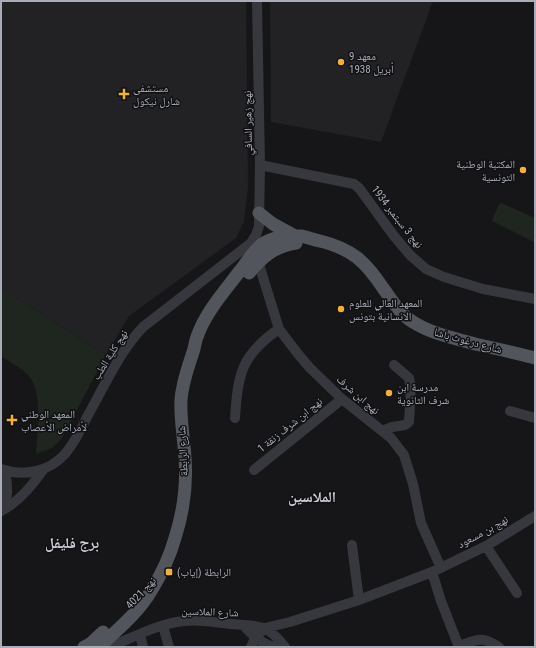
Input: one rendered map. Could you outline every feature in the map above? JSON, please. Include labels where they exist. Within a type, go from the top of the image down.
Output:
[{"type":"main road","points":[[259,213],[273,224],[295,236]]},
{"type":"main road","name":"شارع درغوث باشا","points":[[255,252],[261,245],[272,239],[286,236],[302,236],[337,246],[347,250],[356,257],[374,274],[398,309],[407,318],[426,330],[450,338],[535,358]]},
{"type":"main road","name":"شارع درغوث باشا","points":[[255,252],[267,254],[288,244],[316,240]]},
{"type":"main road","name":"شارع الرابطة","points":[[160,572],[175,537],[186,474],[181,419],[182,390],[186,369],[197,336],[204,322],[217,301],[255,252]]},
{"type":"main road","name":"نهج 4021","points":[[96,646],[160,572]]},
{"type":"street","name":"نهج زهير السافي","points":[[255,252],[259,213],[260,165],[257,1]]},
{"type":"street","name":"نهج 3 سبتمبر 1934","points":[[260,165],[354,184],[360,188],[406,250],[426,269],[444,277],[483,289],[535,299]]},
{"type":"street","name":"نهج ابن شرف","points":[[255,252],[279,329],[310,368],[342,399],[391,438],[404,455],[413,484],[421,523],[437,570],[441,601],[459,647]]},
{"type":"street","name":"نهج كلية الطب","points":[[3,470],[17,473],[31,472],[43,470],[54,464],[65,454],[76,439],[124,351],[135,335],[143,327],[255,252]]},
{"type":"street","points":[[235,418],[238,387],[246,362],[255,348],[264,339],[279,329]]},
{"type":"street","points":[[382,431],[392,426],[406,425],[409,422],[411,389],[409,378],[394,365]]},
{"type":"street","name":"نهج ابن شرف زنقة 1","points":[[254,470],[342,399]]},
{"type":"street","points":[[510,411],[535,418]]},
{"type":"street","points":[[1,510],[6,502],[7,496],[3,470]]},
{"type":"street","points":[[1,510],[29,489],[43,470]]},
{"type":"street","name":"نهج بن مسعود","points":[[437,570],[486,546],[533,519]]},
{"type":"street","points":[[352,545],[359,600]]},
{"type":"street","points":[[486,546],[517,593]]},
{"type":"street","name":"شارع الملاسين","points":[[265,628],[290,622],[359,600],[437,570]]},
{"type":"street","name":"شارع الملاسين","points":[[96,646],[140,635],[163,626],[186,621],[253,625],[265,628],[275,636],[284,647]]},
{"type":"street","name":"شارع الملاسين","points":[[268,646],[275,636],[290,622]]},
{"type":"street","points":[[243,625],[253,643],[268,646]]},
{"type":"street","points":[[163,626],[168,647]]},
{"type":"street","points":[[253,643],[265,628]]},
{"type":"street","points":[[140,635],[143,647]]},
{"type":"street","points":[[459,647],[482,639],[490,641],[499,647]]},
{"type":"shaded area","name":"مستشفى شارل نيكول","points":[[1,1],[246,1],[248,187],[244,221],[236,238],[129,316],[106,355],[1,288]]},
{"type":"shaded area","name":"معهد 9 أبريل 1938","points":[[270,1],[433,1],[381,142],[271,122]]},
{"type":"shaded area","points":[[501,203],[535,218],[534,242],[492,221],[498,206]]},
{"type":"shaded area","points":[[1,288],[106,355],[62,438],[52,448],[36,454],[38,401],[36,390],[27,374],[1,356]]},
{"type":"place","name":"معهد 9 أبريل 1938","points":[[341,62]]},
{"type":"place","name":"مستشفى شارل نيكول","points":[[124,94]]},
{"type":"place","name":"المكتبة الوطنية التونسية","points":[[523,170]]},
{"type":"place","name":"المعهد العالي للعلوم الانسانية بتونس","points":[[341,309]]},
{"type":"place","name":"مدرسة ابن شرف الثانوية","points":[[389,393]]},
{"type":"place","name":"المعهد الوطني لأمراض الأعصاب","points":[[12,420]]},
{"type":"place","name":"الرابطة (إياب)","points":[[169,572]]},
{"type":"district","name":"الملاسين","points":[[312,497]]},
{"type":"district","name":"برج فليفل","points":[[72,543]]}]
